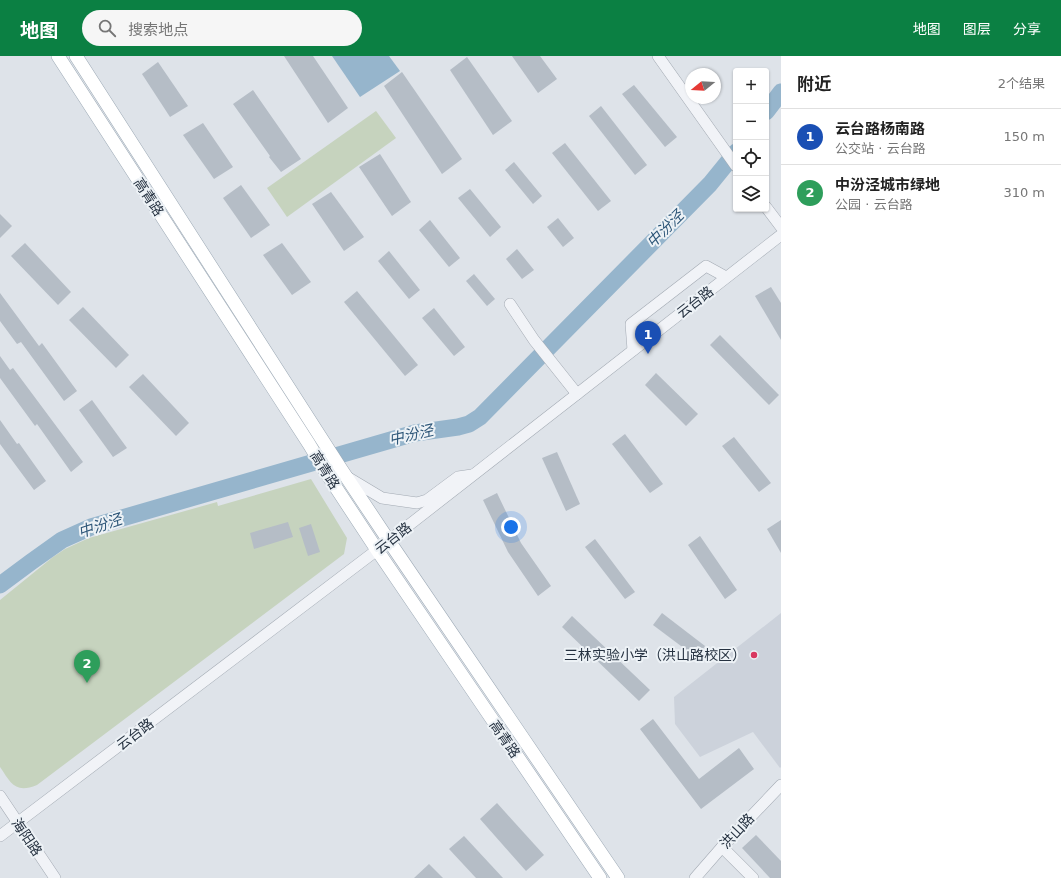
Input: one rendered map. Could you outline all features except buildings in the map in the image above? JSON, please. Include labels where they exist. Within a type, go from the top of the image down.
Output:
[{"type":"main road","name":"高青路","points":[[58,56],[377,550],[600,878]]},
{"type":"main road","name":"高青路","points":[[76,56],[343,473],[618,878]]},
{"type":"street","points":[[658,56],[733,162]]},
{"type":"street","points":[[769,211],[781,227]]},
{"type":"street","name":"云台路","points":[[0,836],[389,541],[781,235]]},
{"type":"street","points":[[633,350],[631,324],[706,266],[726,277]]},
{"type":"street","points":[[510,304],[534,340],[577,394]]},
{"type":"street","points":[[343,473],[382,498],[417,503],[427,500],[458,477],[474,474]]},
{"type":"street","name":"洪山路","points":[[695,878],[722,847],[781,785]]},
{"type":"street","name":"海阳路","points":[[0,796],[55,878]]},
{"type":"street","points":[[722,847],[752,878]]},
{"type":"shaded area","name":"三林实验小学（洪山路校区）","points":[[781,613],[781,767],[780,768],[753,732],[700,757],[675,724],[674,697]]},
{"type":"green space","points":[[376,111],[396,138],[287,217],[267,188]]},
{"type":"green space","points":[[311,479],[347,538],[344,554],[37,785],[23,788],[14,785],[7,778],[0,767],[0,600],[53,557],[65,549],[89,538],[217,502],[218,506]]},
{"type":"water","points":[[332,56],[389,56],[400,71],[360,97]]},
{"type":"waterway","name":"中汾泾","points":[[769,108],[781,92]]},
{"type":"waterway","name":"中汾泾","points":[[0,585],[62,540],[91,527],[415,433],[469,424],[480,417],[710,184],[733,156]]},
{"type":"place","name":"云台路杨南路","points":[[648,354]]},
{"type":"place","name":"三林实验小学（洪山路校区）","points":[[754,655]]},
{"type":"place","name":"中汾泾城市绿地","points":[[87,683]]}]
